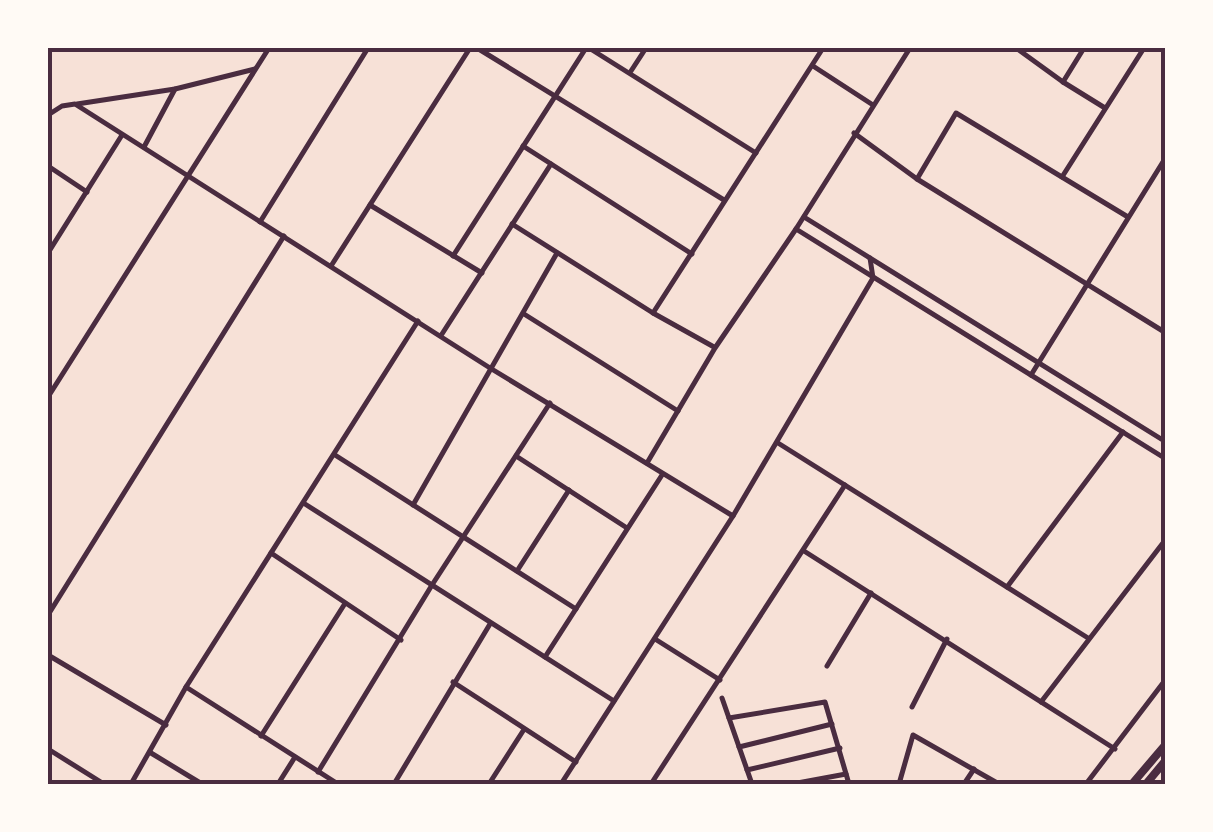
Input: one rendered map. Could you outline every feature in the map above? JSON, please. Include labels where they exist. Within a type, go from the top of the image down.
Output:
[{"type":"highway","points":[[1132,784],[1166,744]]},
{"type":"highway","points":[[1146,784],[1166,760]]},
{"type":"street","points":[[48,397],[269,48]]},
{"type":"street","points":[[260,222],[368,48]]},
{"type":"street","points":[[331,266],[474,48],[724,200]]},
{"type":"street","points":[[453,256],[588,48],[631,71],[756,153]]},
{"type":"street","points":[[631,71],[646,48]]},
{"type":"street","points":[[652,313],[823,48]]},
{"type":"street","points":[[646,463],[714,348],[804,217],[910,48]]},
{"type":"street","points":[[1016,48],[1105,108]]},
{"type":"street","points":[[1062,82],[1084,48]]},
{"type":"street","points":[[1062,177],[1144,48]]},
{"type":"street","points":[[812,65],[874,105]]},
{"type":"street","points":[[48,115],[62,106],[176,89],[256,69]]},
{"type":"street","points":[[143,148],[176,89]]},
{"type":"street","points":[[74,104],[490,368],[733,516]]},
{"type":"street","points":[[917,178],[956,114],[1128,217]]},
{"type":"street","points":[[854,133],[917,178],[1086,285],[1164,329]]},
{"type":"street","points":[[48,253],[51,241],[122,135]]},
{"type":"street","points":[[524,146],[692,254]]},
{"type":"street","points":[[1031,375],[1166,157]]},
{"type":"street","points":[[442,335],[551,164]]},
{"type":"street","points":[[48,166],[86,192]]},
{"type":"street","points":[[370,205],[482,273]]},
{"type":"street","points":[[804,217],[1166,442]]},
{"type":"street","points":[[512,224],[714,348]]},
{"type":"street","points":[[796,229],[1166,459]]},
{"type":"street","points":[[48,615],[284,236]]},
{"type":"street","points":[[412,505],[558,253]]},
{"type":"street","points":[[561,784],[778,443],[874,278],[870,258]]},
{"type":"street","points":[[524,314],[678,412]]},
{"type":"street","points":[[131,784],[186,688],[418,320]]},
{"type":"street","points":[[318,772],[550,402]]},
{"type":"street","points":[[1007,587],[1122,432]]},
{"type":"street","points":[[778,443],[1088,638]]},
{"type":"street","points":[[335,455],[576,609]]},
{"type":"street","points":[[516,456],[628,528]]},
{"type":"street","points":[[545,657],[663,473]]},
{"type":"street","points":[[654,784],[845,486]]},
{"type":"street","points":[[516,571],[569,490]]},
{"type":"street","points":[[305,504],[615,702]]},
{"type":"street","points":[[1041,702],[1166,539]]},
{"type":"street","points":[[804,551],[1115,749]]},
{"type":"street","points":[[271,553],[401,640]]},
{"type":"street","points":[[827,666],[871,594]]},
{"type":"street","points":[[261,736],[344,605]]},
{"type":"street","points":[[394,784],[491,623]]},
{"type":"street","points":[[655,639],[721,680]]},
{"type":"street","points":[[912,708],[946,640]]},
{"type":"street","points":[[48,655],[166,725]]},
{"type":"street","points":[[1086,784],[1166,680]]},
{"type":"street","points":[[453,682],[577,763]]},
{"type":"street","points":[[186,688],[338,784]]},
{"type":"street","points":[[722,698],[752,784]]},
{"type":"street","points":[[729,718],[825,702],[849,784]]},
{"type":"street","points":[[739,747],[832,724]]},
{"type":"street","points":[[489,784],[524,731]]},
{"type":"street","points":[[899,784],[913,735],[999,784]]},
{"type":"street","points":[[747,770],[840,748]]},
{"type":"street","points":[[48,749],[104,784]]},
{"type":"street","points":[[151,753],[202,784]]},
{"type":"street","points":[[278,784],[295,758]]},
{"type":"street","points":[[964,784],[974,769]]},
{"type":"street","points":[[792,784],[846,774]]}]
